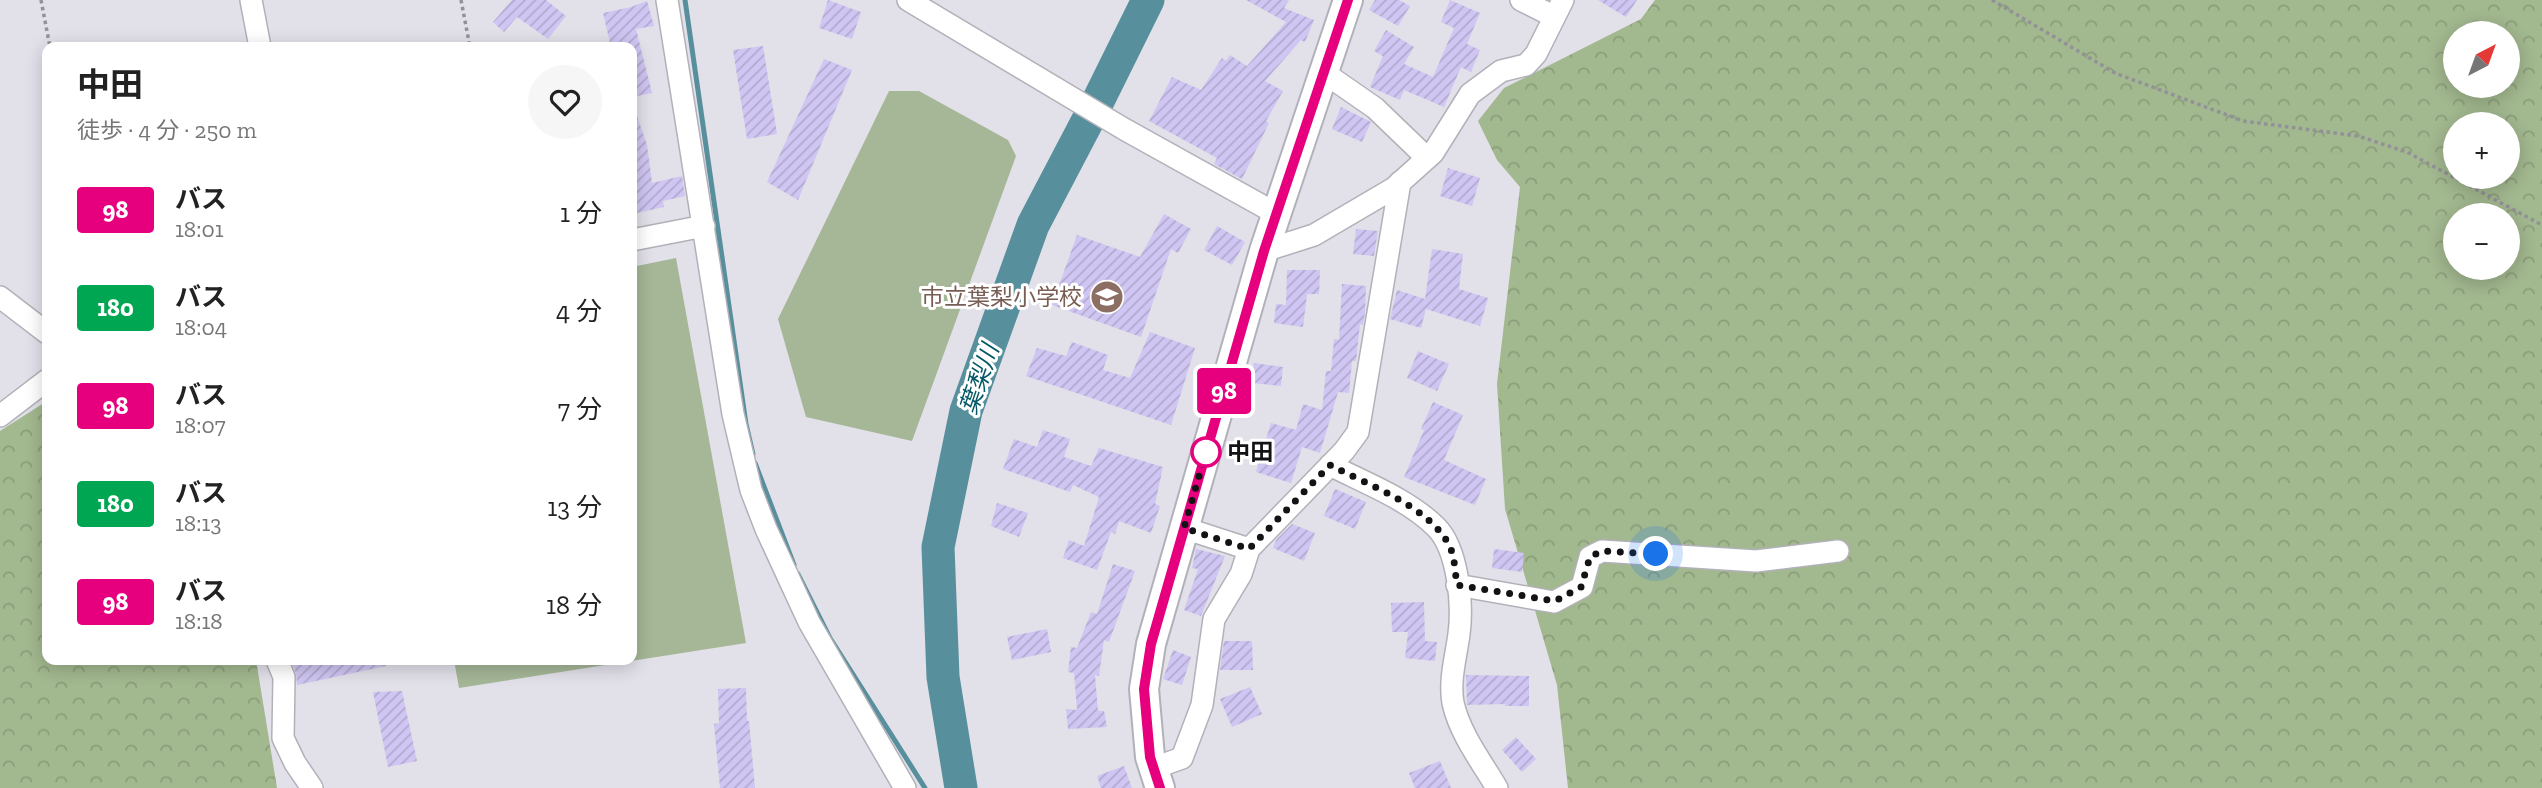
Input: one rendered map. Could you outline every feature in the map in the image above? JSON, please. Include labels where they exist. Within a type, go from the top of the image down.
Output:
[{"type":"main road","points":[[1157,778],[1150,757],[1144,689],[1151,644],[1264,251],[1348,0]]},
{"type":"street","points":[[251,0],[259,42]]},
{"type":"street","points":[[667,0],[733,414],[751,490],[809,622],[905,788]]},
{"type":"street","points":[[908,0],[1125,129],[1277,214]]},
{"type":"street","points":[[1264,251],[1314,235],[1348,217],[1400,183],[1433,153],[1470,94],[1501,71],[1526,65],[1536,54],[1558,8],[1521,0]]},
{"type":"street","points":[[1323,72],[1375,108],[1427,158]]},
{"type":"street","points":[[1157,778],[1182,758],[1202,705],[1214,620],[1241,574],[1249,549],[1358,432],[1400,183]]},
{"type":"street","points":[[637,239],[704,226]]},
{"type":"street","points":[[0,297],[42,329]]},
{"type":"street","points":[[0,416],[42,384]]},
{"type":"street","points":[[1330,465],[1417,510],[1438,529],[1451,549],[1461,610],[1452,676],[1453,701],[1462,730],[1497,788]]},
{"type":"street","points":[[1184,528],[1249,549]]},
{"type":"street","points":[[1457,585],[1555,601],[1581,587],[1590,557],[1602,551],[1756,561],[1838,551]]},
{"type":"street","points":[[279,665],[284,677],[283,738],[295,763],[312,788]]},
{"type":"path","points":[[41,0],[49,42]]},
{"type":"path","points":[[461,0],[469,42]]},
{"type":"path","points":[[1992,0],[2115,73],[2243,121],[2358,136],[2407,152],[2542,225]]},
{"type":"green space","points":[[1655,0],[2542,0],[2542,788],[1568,788],[1557,685],[1505,509],[1497,384],[1520,187],[1497,160],[1478,121],[1504,88],[1641,19]]},
{"type":"green space","points":[[889,91],[919,91],[1008,140],[1016,156],[912,441],[806,417],[778,319]]},
{"type":"green space","points":[[676,258],[746,643],[637,660],[637,266]]},
{"type":"green space","points":[[42,404],[42,665],[257,665],[277,788],[0,788],[0,431]]},
{"type":"green space","points":[[455,665],[606,665],[459,688]]},
{"type":"building","points":[[512,0],[546,0],[566,16],[548,39],[517,17],[504,32],[493,22]]},
{"type":"building","points":[[828,0],[861,12],[852,39],[819,28]]},
{"type":"building","points":[[1246,0],[1289,0],[1284,8],[1314,20],[1305,42],[1301,40],[1265,81],[1283,91],[1266,121],[1269,123],[1242,179],[1214,164],[1217,158],[1149,121],[1172,77],[1201,90],[1222,58],[1226,61],[1230,55],[1247,66],[1286,22]]},
{"type":"building","points":[[1375,0],[1399,0],[1410,6],[1398,26],[1369,10]]},
{"type":"building","points":[[1450,0],[1480,13],[1467,44],[1480,50],[1471,72],[1461,67],[1444,107],[1404,90],[1400,100],[1370,87],[1383,56],[1374,51],[1386,30],[1414,47],[1404,64],[1433,77],[1454,28],[1441,22]]},
{"type":"building","points":[[1598,0],[1637,0],[1626,17]]},
{"type":"building","points":[[647,1],[654,26],[636,29],[652,93],[637,96],[637,42],[610,42],[603,13]]},
{"type":"building","points":[[763,46],[777,134],[747,139],[733,50]]},
{"type":"building","points":[[824,59],[852,70],[798,200],[767,182]]},
{"type":"building","points":[[1341,107],[1371,122],[1362,142],[1332,129]]},
{"type":"building","points":[[637,116],[647,145],[652,183],[682,176],[685,196],[663,201],[664,207],[637,213]]},
{"type":"building","points":[[1448,168],[1480,178],[1472,206],[1440,196]]},
{"type":"building","points":[[1164,214],[1191,229],[1178,253],[1171,249],[1141,337],[1052,305],[1077,235],[1140,257]]},
{"type":"building","points":[[1217,226],[1245,242],[1232,265],[1204,250]]},
{"type":"building","points":[[1356,229],[1378,231],[1374,256],[1353,254]]},
{"type":"building","points":[[1432,249],[1463,254],[1459,289],[1488,298],[1480,326],[1426,309],[1421,328],[1390,319],[1397,290],[1425,299]]},
{"type":"building","points":[[1287,270],[1320,270],[1319,294],[1307,294],[1303,327],[1274,323],[1276,304],[1286,305]]},
{"type":"building","points":[[1342,284],[1366,286],[1363,325],[1360,324],[1356,361],[1352,361],[1349,393],[1338,392],[1320,453],[1302,447],[1291,483],[1256,472],[1271,423],[1296,430],[1303,404],[1322,410],[1326,371],[1331,371],[1334,339],[1339,340]]},
{"type":"building","points":[[1150,332],[1195,348],[1171,425],[1026,376],[1037,348],[1066,356],[1072,342],[1108,355],[1103,370],[1130,378]]},
{"type":"building","points":[[1418,351],[1449,364],[1437,391],[1407,378]]},
{"type":"building","points":[[1254,363],[1283,367],[1281,386],[1252,383]]},
{"type":"building","points":[[1433,402],[1463,415],[1444,460],[1486,479],[1475,505],[1404,477]]},
{"type":"building","points":[[1043,430],[1070,439],[1064,457],[1091,466],[1099,448],[1163,467],[1155,504],[1160,506],[1151,533],[1119,521],[1115,534],[1111,532],[1097,570],[1063,558],[1069,540],[1084,546],[1099,497],[1073,485],[1070,492],[1003,469],[1014,439],[1037,447]]},
{"type":"building","points":[[1335,489],[1366,502],[1355,529],[1324,516]]},
{"type":"building","points":[[997,503],[1028,513],[1019,537],[991,526]]},
{"type":"building","points":[[1292,524],[1315,533],[1304,561],[1273,548],[1276,540]]},
{"type":"building","points":[[1196,549],[1225,556],[1201,616],[1184,610],[1198,569],[1192,568]]},
{"type":"building","points":[[1494,549],[1524,553],[1522,572],[1492,568]]},
{"type":"building","points":[[1113,564],[1135,571],[1109,642],[1104,640],[1099,676],[1095,675],[1098,711],[1104,711],[1107,727],[1068,729],[1066,709],[1077,710],[1074,673],[1068,672],[1071,647],[1077,648],[1091,612],[1097,614]]},
{"type":"building","points":[[1424,602],[1425,641],[1437,642],[1435,661],[1405,658],[1408,632],[1392,632],[1391,603]]},
{"type":"building","points":[[1047,629],[1051,652],[1012,660],[1007,637]]},
{"type":"building","points":[[1224,641],[1252,641],[1253,670],[1220,670]]},
{"type":"building","points":[[1173,650],[1191,657],[1182,685],[1163,679]]},
{"type":"building","points":[[293,665],[386,666],[297,685]]},
{"type":"building","points":[[1466,675],[1529,676],[1529,706],[1467,705]]},
{"type":"building","points":[[1250,687],[1262,714],[1232,727],[1220,699]]},
{"type":"building","points":[[746,688],[755,788],[720,788],[714,724],[719,723],[718,689]]},
{"type":"building","points":[[402,691],[417,761],[388,767],[373,692]]},
{"type":"building","points":[[1516,737],[1536,759],[1522,772],[1502,750]]},
{"type":"building","points":[[1440,761],[1451,788],[1415,788],[1409,773]]},
{"type":"building","points":[[1124,766],[1132,788],[1101,788],[1097,776]]},
{"type":"waterway","points":[[685,0],[746,424],[753,454]]},
{"type":"waterway","name":"葉梨川","points":[[961,788],[943,677],[938,547],[966,411],[1033,225],[1148,0]]},
{"type":"waterway","points":[[755,463],[794,565]]},
{"type":"waterway","points":[[798,574],[830,638],[925,788]]},
{"type":"bus line","name":"98","points":[[1160,788],[1150,757],[1144,689],[1151,644],[1264,251],[1348,0]]},
{"type":"place","name":"市立葉梨小学校","points":[[1107,297]]},
{"type":"place","name":"中田","points":[[1206,452]]},
{"type":"route","points":[[1206,452],[1184,528],[1249,549],[1330,465],[1417,510],[1438,529],[1451,549],[1457,585],[1555,601],[1581,587],[1590,557],[1602,551],[1656,554]]}]
